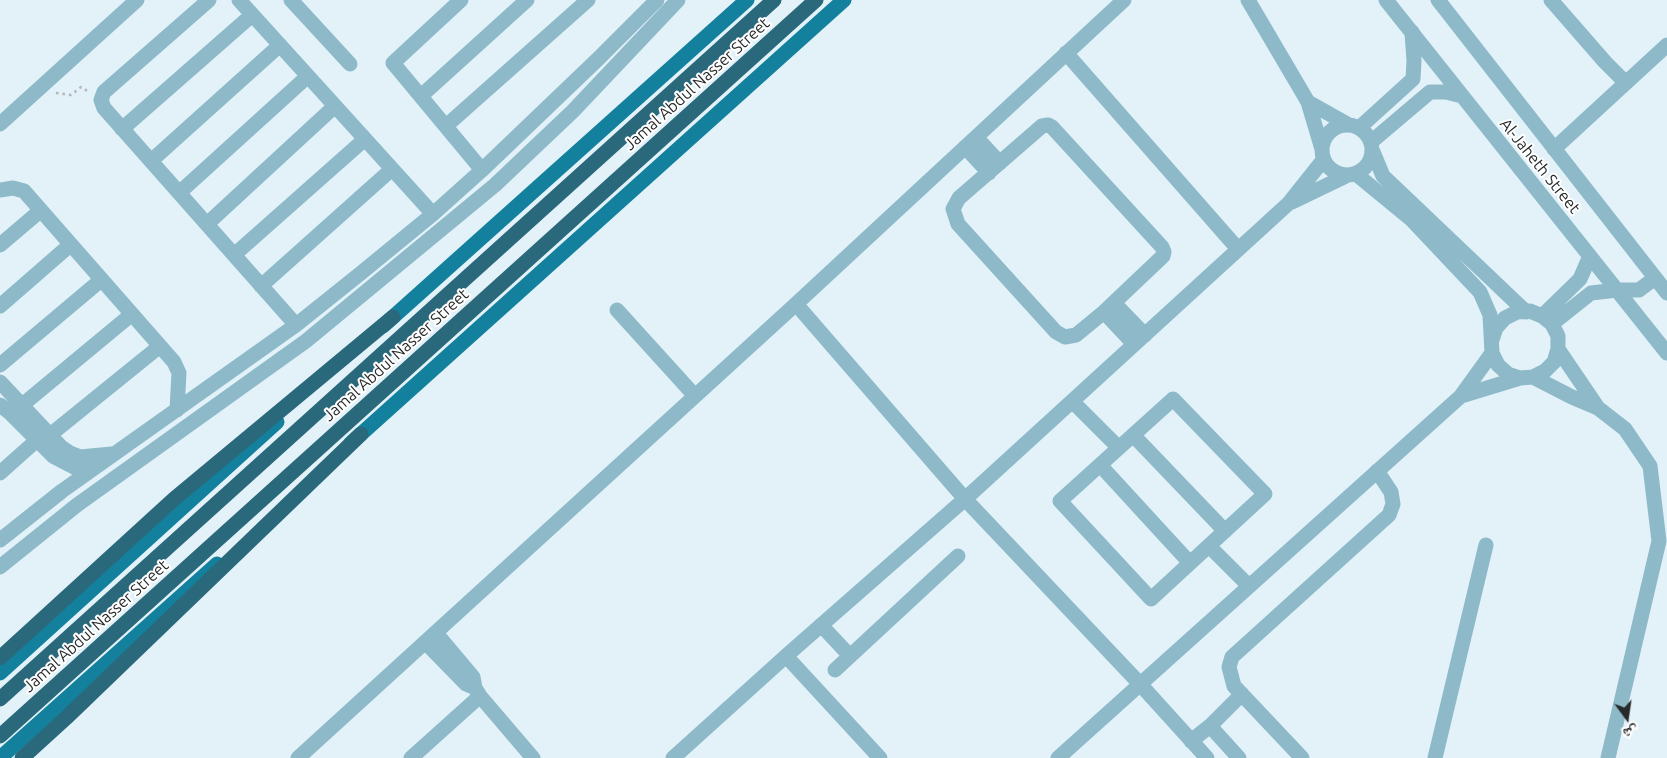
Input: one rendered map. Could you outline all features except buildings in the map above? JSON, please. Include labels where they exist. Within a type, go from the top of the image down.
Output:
[{"type":"highway","name":"Jamal Abdul Nasser Street","points":[[0,699],[774,0]]},
{"type":"highway","name":"Jamal Abdul Nasser Street","points":[[0,736],[816,0]]},
{"type":"highway","points":[[0,658],[174,499],[393,317]]},
{"type":"highway","points":[[22,758],[361,434]]},
{"type":"main road","points":[[0,673],[747,0]]},
{"type":"main road","points":[[0,758],[844,0]]},
{"type":"street","points":[[0,124],[137,0]]},
{"type":"street","points":[[210,0],[104,92],[101,100],[104,108],[122,129],[296,325]]},
{"type":"street","points":[[239,0],[433,214]]},
{"type":"street","points":[[290,0],[350,64]]},
{"type":"street","points":[[462,0],[393,63],[482,170]]},
{"type":"street","points":[[421,96],[527,0]]},
{"type":"street","points":[[446,126],[588,0]]},
{"type":"street","points":[[0,540],[62,491],[296,325],[433,214],[482,170],[657,0]]},
{"type":"street","points":[[0,567],[77,505],[306,340],[494,185],[573,111],[678,0]]},
{"type":"street","points":[[298,758],[796,304],[1124,0]]},
{"type":"street","points":[[1248,0],[1308,102],[1323,154],[1329,167],[1336,173],[1351,175],[1412,220],[1480,292],[1490,316],[1492,347],[1498,365],[1508,374],[1527,377],[1598,408],[1625,429],[1650,466],[1659,541],[1608,758]]},
{"type":"street","name":"Al-Jaheth Street","points":[[1386,0],[1667,353]]},
{"type":"street","name":"Al-Jaheth Street","points":[[1438,0],[1667,293]]},
{"type":"street","points":[[1551,0],[1605,62],[1626,83]]},
{"type":"street","points":[[122,129],[252,14]]},
{"type":"street","points":[[673,758],[965,499],[1289,204],[1323,154],[1325,140],[1331,132],[1339,127],[1354,127],[1412,79],[1414,61],[1412,32]]},
{"type":"street","points":[[151,161],[280,45]]},
{"type":"street","points":[[1554,149],[1667,46]]},
{"type":"street","points":[[1066,54],[1238,250]]},
{"type":"street","points":[[179,193],[308,76]]},
{"type":"street","points":[[1289,204],[1364,169],[1370,161],[1372,147],[1430,92],[1446,92],[1462,96]]},
{"type":"street","points":[[1308,102],[1366,134],[1383,176],[1526,312]]},
{"type":"street","points":[[207,224],[335,106]]},
{"type":"street","points":[[1048,124],[1162,247],[1163,256],[1109,308],[1076,335],[1065,337],[1056,332],[958,224],[953,209],[959,198],[994,168],[1042,126],[1048,124]]},
{"type":"street","points":[[234,255],[365,139]]},
{"type":"street","points":[[970,142],[994,168]]},
{"type":"street","points":[[261,286],[392,169]]},
{"type":"street","points":[[0,190],[13,188],[24,191],[174,362],[179,372],[177,410]]},
{"type":"street","points":[[0,245],[40,210]]},
{"type":"street","points":[[0,306],[70,245]]},
{"type":"street","points":[[1547,320],[1580,279],[1590,256]]},
{"type":"street","points":[[1547,320],[1591,293],[1639,290],[1655,278]]},
{"type":"street","points":[[0,365],[101,280]]},
{"type":"street","points":[[796,304],[965,499],[1140,684],[1207,758]]},
{"type":"street","points":[[1109,308],[1139,339]]},
{"type":"street","points":[[617,310],[695,396]]},
{"type":"street","points":[[1058,758],[1461,396],[1492,347],[1496,328],[1505,318],[1517,312],[1526,312],[1547,320],[1558,336],[1558,349],[1554,362],[1545,371],[1461,396]]},
{"type":"street","points":[[8,411],[132,314]]},
{"type":"street","points":[[275,340],[286,355]]},
{"type":"street","points":[[0,473],[160,346]]},
{"type":"street","points":[[1558,349],[1598,408]]},
{"type":"street","points":[[237,368],[247,383]]},
{"type":"street","points":[[0,382],[8,411],[44,437],[80,457],[113,454]]},
{"type":"street","points":[[1173,399],[1265,494],[1151,598],[1060,501],[1133,435],[1173,399]]},
{"type":"street","points":[[1072,401],[1119,448]]},
{"type":"street","points":[[1133,435],[1225,531]]},
{"type":"street","points":[[44,437],[53,456],[65,464],[76,468],[94,468]]},
{"type":"street","points":[[1100,465],[1190,563]]},
{"type":"street","points":[[1302,758],[1234,686],[1229,667],[1232,656],[1389,515],[1393,504],[1391,492],[1377,471]]},
{"type":"street","points":[[1435,758],[1486,545]]},
{"type":"street","points":[[1209,546],[1249,586]]},
{"type":"street","points":[[834,670],[958,556]]},
{"type":"street","points":[[821,625],[850,656]]},
{"type":"street","points":[[431,638],[473,677],[477,692],[533,758]]},
{"type":"street","points":[[786,656],[880,758]]},
{"type":"street","points":[[411,758],[477,692]]},
{"type":"street","points":[[1191,740],[1210,726],[1242,694]]},
{"type":"street","points":[[1210,726],[1239,758]]},
{"type":"path","points":[[38,90],[71,95],[81,88],[101,100]]},
{"type":"shaded area","points":[[0,0],[1667,0],[1667,758],[0,758]]}]
